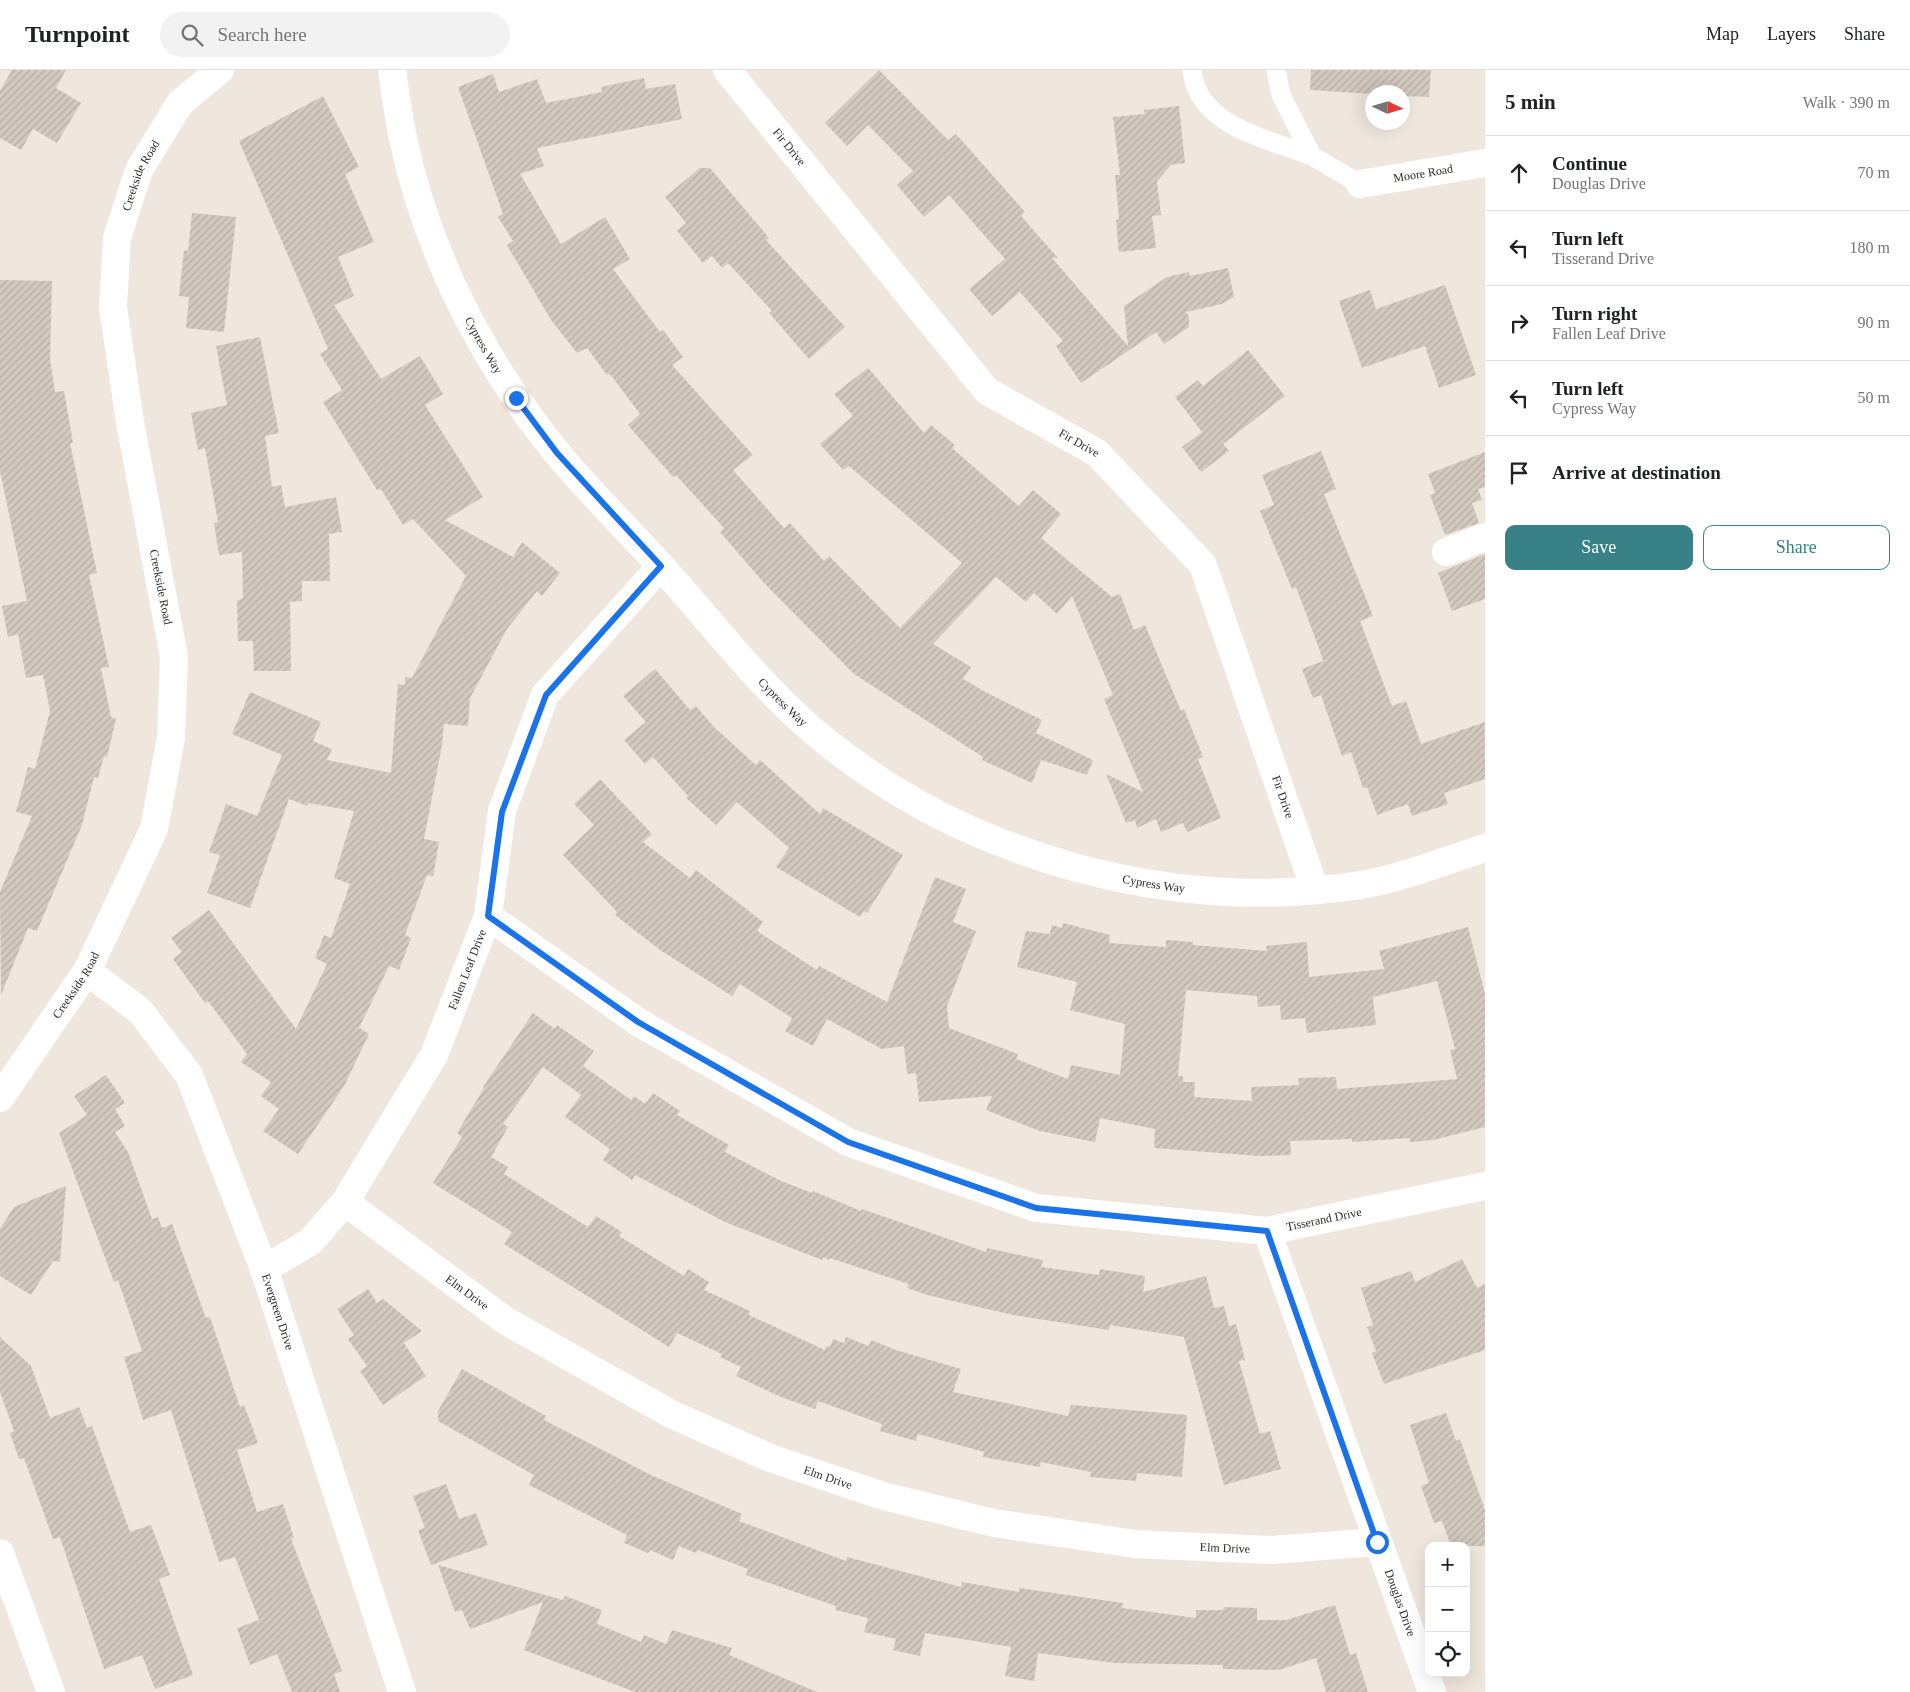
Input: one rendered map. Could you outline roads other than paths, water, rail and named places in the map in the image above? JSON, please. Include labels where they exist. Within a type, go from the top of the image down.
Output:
[{"type":"street","name":"Creekside Road","points":[[0,1098],[87,971],[154,829],[172,738],[174,657],[130,422],[113,307],[117,238],[139,170],[180,103],[220,70]]},
{"type":"street","name":"Cypress Way","points":[[392,70],[403,138],[422,208],[441,257],[473,325],[494,362],[536,426],[557,453],[661,566],[756,675],[791,711],[824,740],[861,767],[939,814],[981,834],[1064,864],[1131,881],[1214,890],[1315,890],[1365,884],[1485,848]]},
{"type":"street","name":"Fir Drive","points":[[727,70],[987,391],[1097,453],[1203,565],[1315,890]]},
{"type":"street","name":"Moore Road","points":[[1360,184],[1485,163]]},
{"type":"street","points":[[1446,552],[1485,537]]},
{"type":"street","name":"Fallen Leaf Drive","points":[[264,1269],[310,1242],[345,1202],[434,1055],[488,916],[502,812],[546,695],[661,566]]},
{"type":"street","name":"Tisserand Drive","points":[[488,916],[638,1022],[848,1142],[1036,1208],[1267,1231],[1485,1186]]},
{"type":"street","name":"Evergreen Drive","points":[[87,971],[140,1011],[189,1075],[264,1269],[402,1692]]},
{"type":"street","name":"Elm Drive","points":[[345,1202],[506,1321],[671,1414],[770,1458],[883,1496],[994,1523],[1135,1544],[1270,1550],[1377,1542]]},
{"type":"street","name":"Douglas Drive","points":[[1267,1231],[1432,1692]]},
{"type":"street","points":[[0,1553],[51,1692]]},
{"type":"lane","points":[[1192,70],[1193,85],[1206,106],[1230,125],[1312,156],[1360,184]]},
{"type":"lane","points":[[1276,70],[1281,95],[1312,156]]}]
